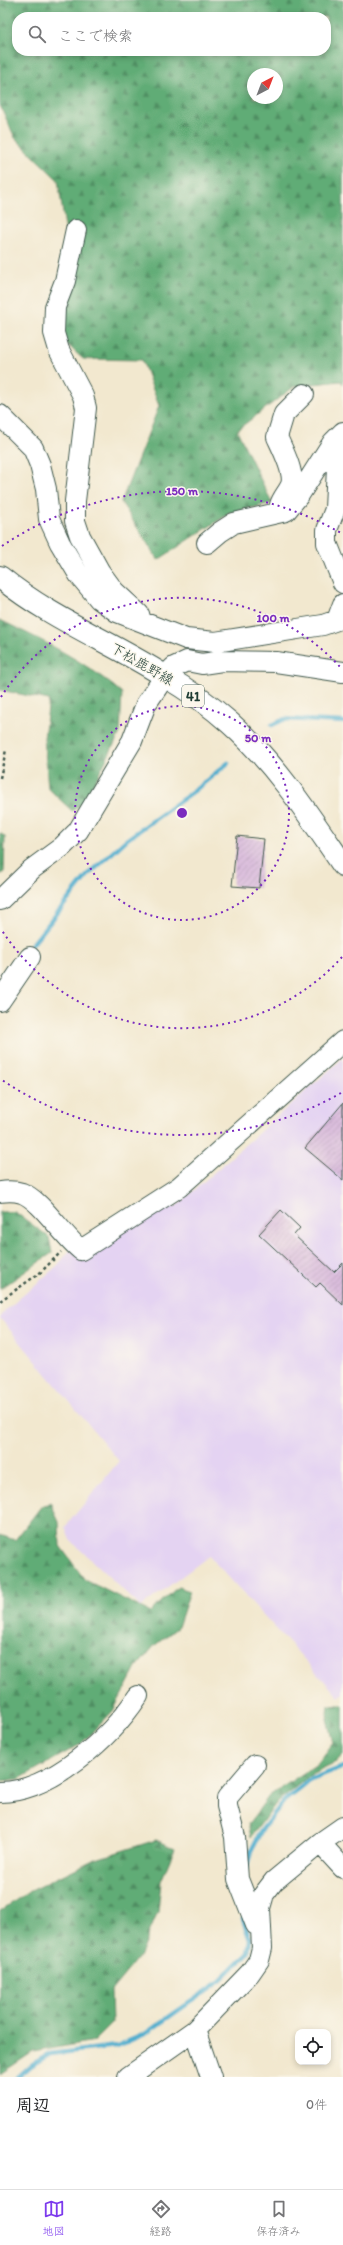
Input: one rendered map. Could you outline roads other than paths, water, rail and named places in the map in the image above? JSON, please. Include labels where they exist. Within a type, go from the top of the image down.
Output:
[{"type":"main road","name":"下松鹿野線","points":[[0,577],[24,597],[165,676],[229,722],[268,762],[302,804],[343,864]]},
{"type":"street","points":[[76,230],[64,281],[55,307],[54,333],[59,350],[83,396],[86,408],[75,501],[75,521],[80,536],[100,572],[114,591],[139,614],[141,621]]},
{"type":"street","points":[[280,513],[280,503],[291,484],[291,476],[285,454],[277,437],[284,414],[304,394]]},
{"type":"street","points":[[0,415],[33,448],[40,465],[46,489],[50,519],[60,543],[79,575],[100,600],[117,612],[186,639],[214,642],[323,625],[337,620],[343,604]]},
{"type":"street","points":[[207,543],[220,532],[234,524],[286,511],[299,495],[333,442],[343,432]]},
{"type":"street","points":[[343,447],[337,467],[335,509],[327,530],[327,543],[343,583]]},
{"type":"street","points":[[186,639],[187,661]]},
{"type":"street","points":[[0,900],[32,869],[62,848],[78,832],[132,741],[146,704],[165,676],[174,667],[187,661],[202,664],[222,661],[276,662],[343,672]]},
{"type":"street","points":[[0,1001],[30,956]]},
{"type":"street","points":[[0,1192],[22,1193],[36,1202],[71,1242],[81,1250],[179,1187],[343,1041]]},
{"type":"street","points":[[0,1792],[15,1792],[34,1784],[56,1773],[82,1756],[105,1737],[125,1716],[138,1696]]},
{"type":"street","points":[[255,1765],[227,1798],[227,1806],[235,1837],[241,1886],[254,1922],[263,1935]]},
{"type":"street","points":[[128,2077],[195,2030],[250,1973],[259,1960],[262,1948],[263,1935],[260,1908],[264,1894],[274,1881],[320,1843],[343,1827]]},
{"type":"street","points":[[320,1843],[343,1868]]},
{"type":"street","points":[[195,2030],[210,2077]]},
{"type":"waterway","points":[[272,725],[285,719],[343,722]]},
{"type":"waterway","points":[[26,952],[87,876],[126,840],[194,791],[228,763]]},
{"type":"waterway","points":[[246,1871],[251,1851],[261,1831],[284,1801],[311,1779],[343,1767]]},
{"type":"waterway","points":[[18,2077],[33,2064],[50,2054],[117,2046],[145,2034],[215,1985],[248,1953],[250,1940],[243,1919]]}]
